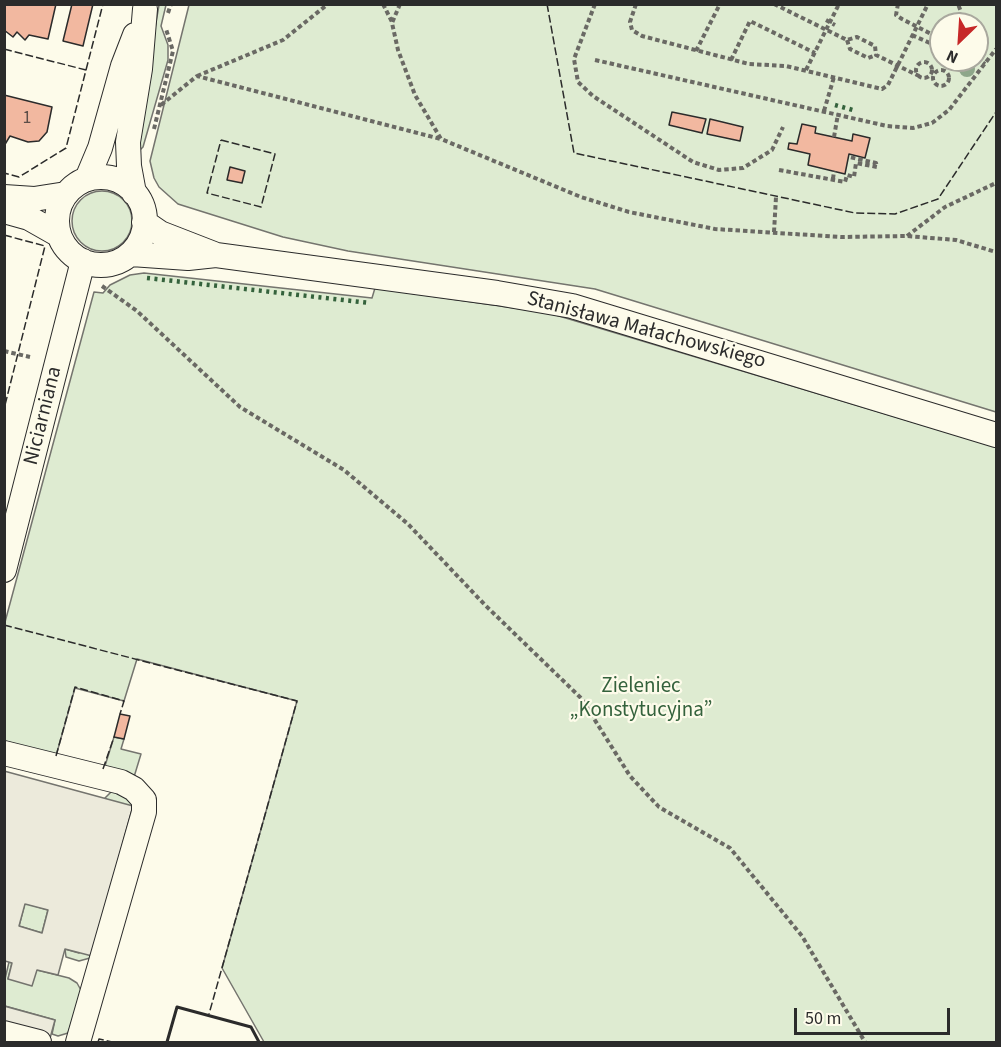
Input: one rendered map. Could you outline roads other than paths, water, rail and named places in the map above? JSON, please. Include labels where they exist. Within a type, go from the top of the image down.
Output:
[{"type":"street","points":[[87,179],[100,148],[123,66],[153,10]]},
{"type":"street","points":[[66,194],[57,213],[59,235],[68,251],[83,261],[110,264],[130,254],[138,243],[144,222],[143,210],[134,193],[129,166],[128,142],[153,10]]},
{"type":"street","points":[[4,197],[34,199],[66,194],[87,179],[97,177],[116,180],[134,193]]},
{"type":"street","points":[[4,211],[29,218],[59,235]]},
{"type":"street","name":"Stanisława Małachowskiego","points":[[144,222],[160,233],[216,255],[497,293],[572,306],[996,435]]},
{"type":"street","name":"Stanisława Małachowskiego","points":[[130,254],[188,258],[216,255]]},
{"type":"street","name":"Niciarniana","points":[[4,570],[83,261]]},
{"type":"street","points":[[4,753],[121,782],[134,789],[144,800],[144,812],[78,1042]]},
{"type":"street","points":[[4,1033],[39,1042]]},
{"type":"park label","name":"Zieleniec „Konstytucyjna”","points":[[641,699]]}]
